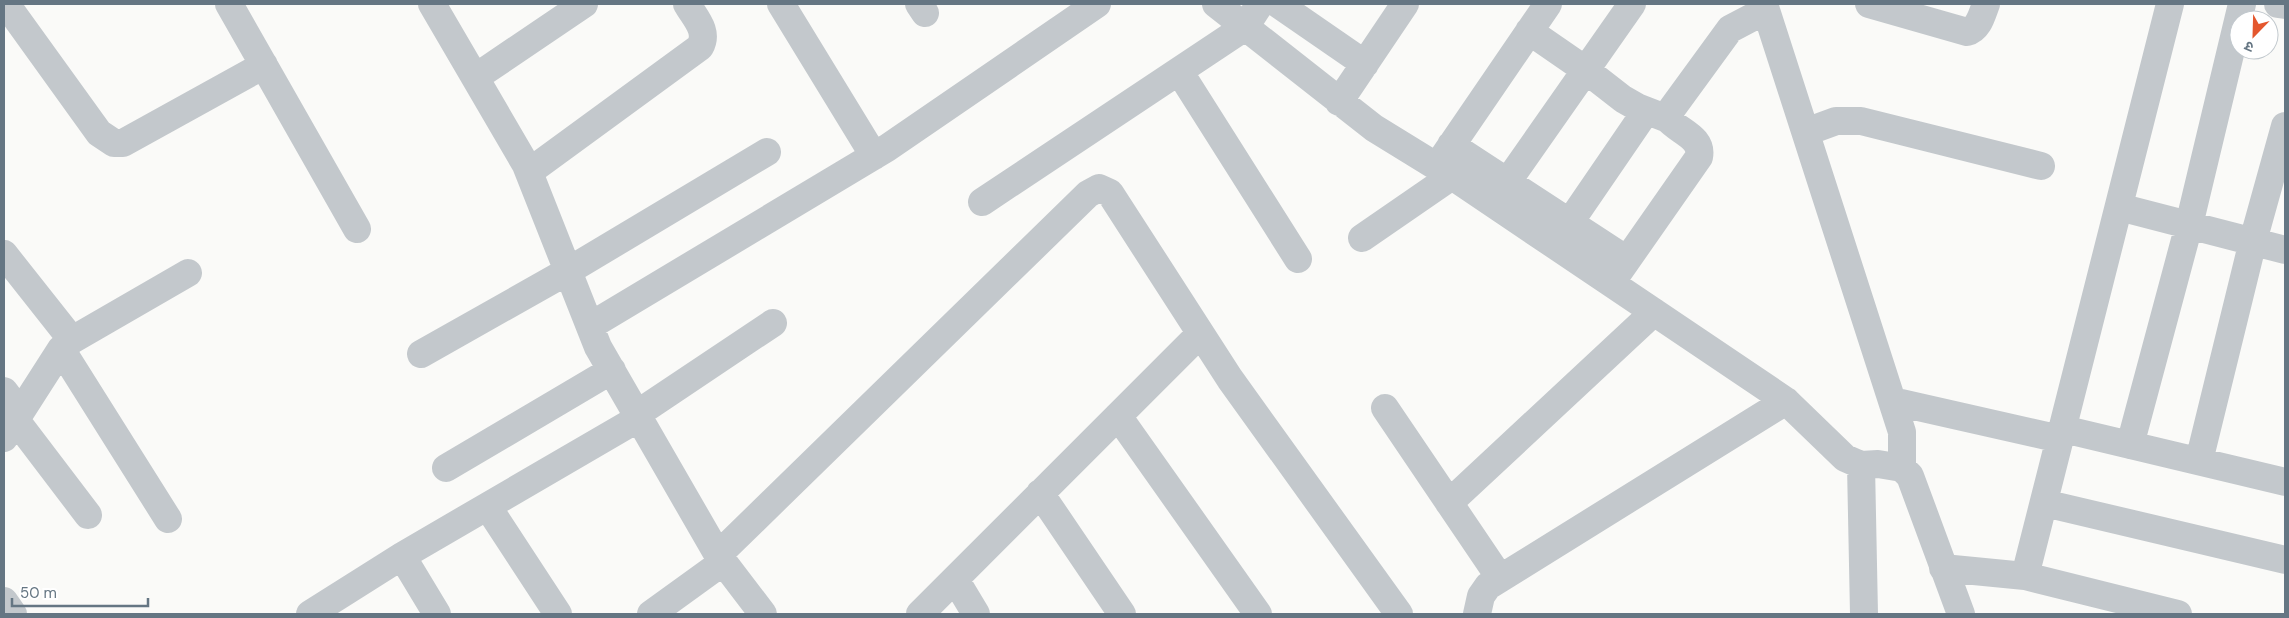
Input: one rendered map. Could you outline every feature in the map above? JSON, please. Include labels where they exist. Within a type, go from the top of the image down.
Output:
[{"type":"street","points":[[6,4],[99,133],[114,144],[122,143],[264,65]]},
{"type":"street","points":[[229,4],[358,229]]},
{"type":"street","points":[[432,4],[476,77],[529,172],[598,347],[720,558],[763,614]]},
{"type":"street","points":[[476,77],[584,4]]},
{"type":"street","points":[[529,172],[700,47],[704,40],[704,32],[687,4]]},
{"type":"street","points":[[781,4],[874,156]]},
{"type":"street","points":[[590,326],[874,156],[1097,4]]},
{"type":"street","points":[[1216,4],[1374,128],[1447,162],[1508,182],[1627,260]]},
{"type":"street","points":[[982,202],[1245,27],[1260,4]]},
{"type":"street","points":[[1278,4],[1365,64]]},
{"type":"street","points":[[1339,102],[1405,4]]},
{"type":"street","points":[[1362,238],[1447,162],[1548,4]]},
{"type":"street","points":[[1508,182],[1632,4]]},
{"type":"street","points":[[1869,4],[1967,32],[1977,26],[1986,4]]},
{"type":"street","points":[[2025,576],[2170,4]]},
{"type":"street","points":[[2130,445],[2189,225],[2242,4]]},
{"type":"street","points":[[2278,4],[2285,5]]},
{"type":"street","points":[[1570,222],[1657,115],[1668,114],[1730,30],[1765,7],[1902,432],[1902,468]]},
{"type":"street","points":[[1529,31],[1587,71],[1623,99],[1657,115],[1697,142],[1700,149],[1698,156],[1611,283]]},
{"type":"street","points":[[1179,71],[1298,258]]},
{"type":"street","points":[[1806,132],[1836,121],[1862,121],[2041,166]]},
{"type":"street","points":[[2199,462],[2252,241],[2285,126]]},
{"type":"street","points":[[421,354],[568,271],[767,152]]},
{"type":"street","points":[[1447,162],[1611,283],[1786,401],[1845,458],[1861,465],[1878,464],[1902,468],[1910,476],[1961,614]]},
{"type":"street","points":[[651,614],[720,558],[1088,194],[1098,188],[1110,193],[1230,379],[1399,614]]},
{"type":"street","points":[[2120,207],[2285,250]]},
{"type":"street","points":[[4,254],[66,344],[168,519]]},
{"type":"street","points":[[13,423],[66,344],[188,273]]},
{"type":"street","points":[[1449,503],[1654,312]]},
{"type":"street","points":[[310,614],[340,606],[402,556],[488,507],[638,416],[773,324]]},
{"type":"street","points":[[920,614],[1200,334]]},
{"type":"street","points":[[446,468],[612,370]]},
{"type":"street","points":[[4,391],[13,423],[88,515]]},
{"type":"street","points":[[1477,614],[1481,596],[1488,586],[1786,401]]},
{"type":"street","points":[[1892,401],[2061,434],[2130,445],[2285,482]]},
{"type":"street","points":[[1385,408],[1500,578]]},
{"type":"street","points":[[1118,416],[1258,614]]},
{"type":"street","points":[[1861,465],[1864,614]]},
{"type":"street","points":[[1040,493],[1122,614]]},
{"type":"street","points":[[2044,503],[2285,560]]},
{"type":"street","points":[[488,507],[558,614]]},
{"type":"street","points":[[402,556],[437,614]]},
{"type":"street","points":[[1943,568],[2025,576],[2178,614]]},
{"type":"street","points":[[955,579],[976,614]]},
{"type":"street","points":[[4,600],[13,614]]}]
